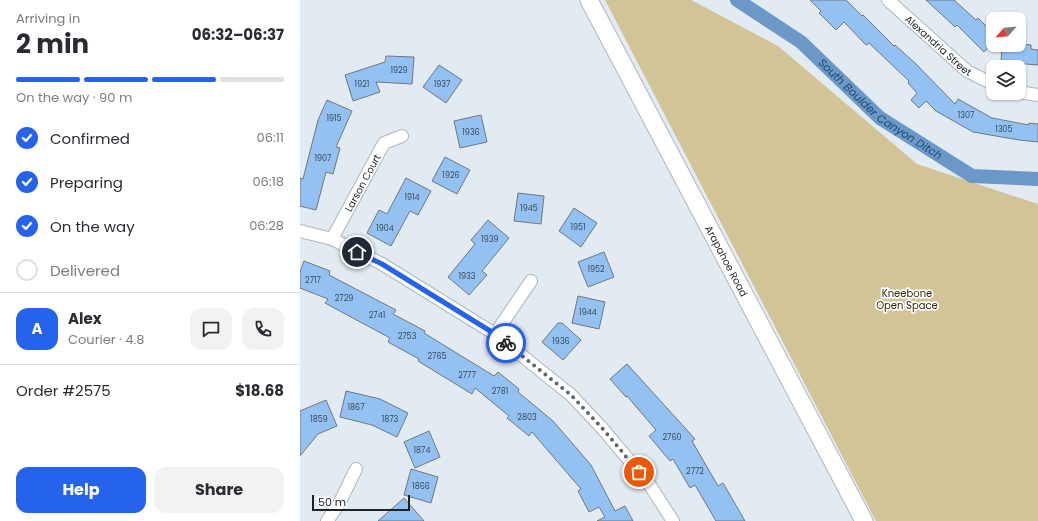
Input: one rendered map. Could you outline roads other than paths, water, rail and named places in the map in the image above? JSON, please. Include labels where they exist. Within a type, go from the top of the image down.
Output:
[{"type":"main road","name":"Arapahoe Road","points":[[589,0],[864,521]]},
{"type":"street","name":"Alexandria Street","points":[[888,0],[967,71],[986,80]]},
{"type":"street","points":[[1026,93],[1038,95]]},
{"type":"street","name":"Larson Court","points":[[332,239],[384,143],[402,136]]},
{"type":"street","points":[[300,231],[332,239],[382,264],[495,334],[571,395],[602,428],[649,484],[673,521]]},
{"type":"street","points":[[495,334],[530,281]]},
{"type":"street","points":[[327,521],[339,504],[356,469]]},
{"type":"waterway","name":"South Boulder Canyon Ditch","points":[[737,0],[801,42],[880,118],[972,176],[1038,179]]},
{"type":"park label","name":"Kneebone Open Space","points":[[907,298]]}]
